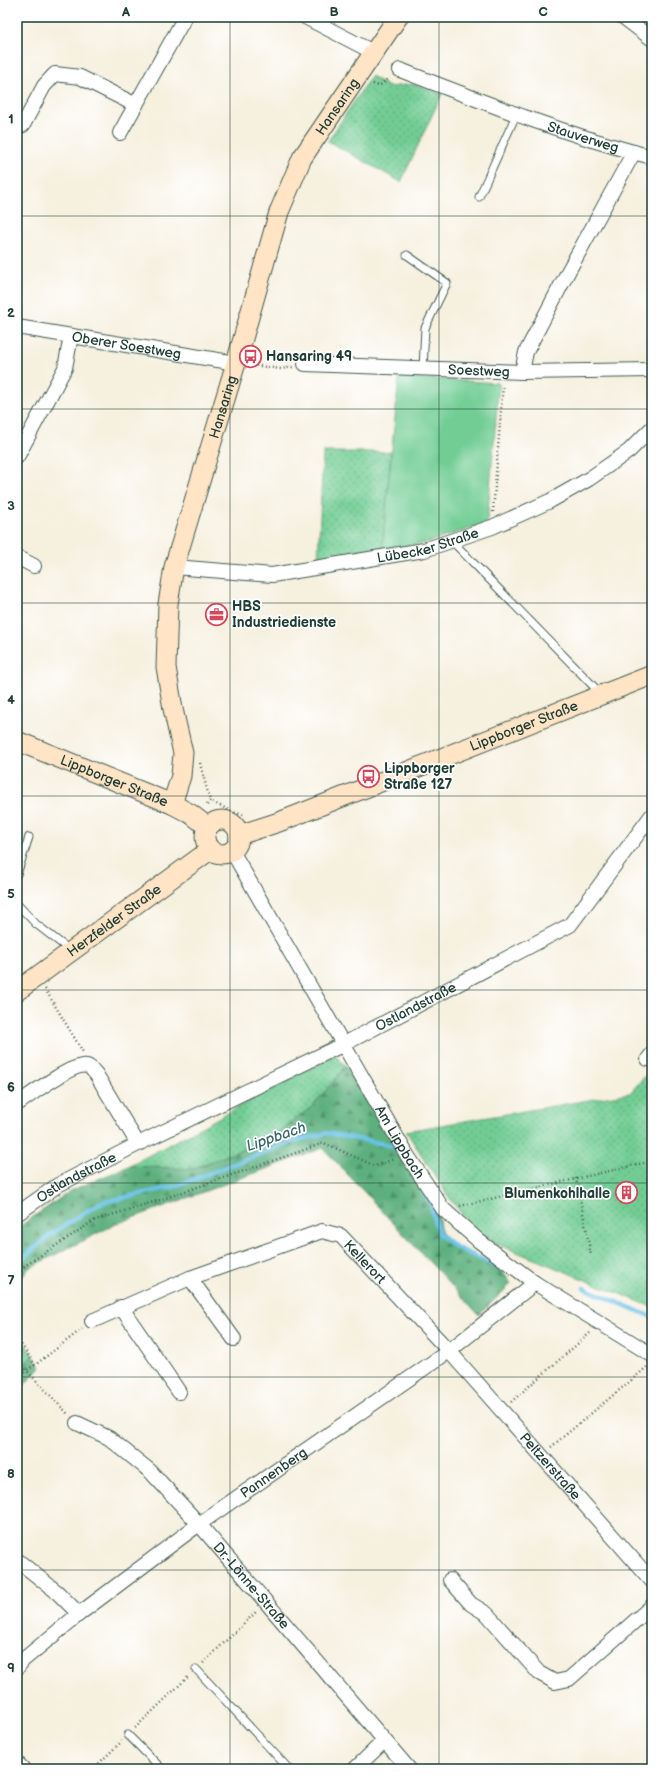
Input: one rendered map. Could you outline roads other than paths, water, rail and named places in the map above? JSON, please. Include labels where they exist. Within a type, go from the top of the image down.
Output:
[{"type":"street","points":[[120,133],[185,17]]},
{"type":"street","points":[[305,17],[373,52]]},
{"type":"street","name":"Hansaring","points":[[172,804],[181,776],[184,753],[173,709],[166,667],[168,604],[174,567],[282,205],[302,158],[398,17]]},
{"type":"street","points":[[623,17],[652,39]]},
{"type":"street","name":"Stauverweg","points":[[400,70],[516,114],[613,147],[652,157]]},
{"type":"street","points":[[23,125],[44,86],[55,74],[80,77],[136,105]]},
{"type":"street","points":[[522,372],[526,352],[634,152]]},
{"type":"street","name":"Oberer Soestweg","points":[[17,327],[236,363]]},
{"type":"street","points":[[17,457],[65,368],[71,336]]},
{"type":"street","name":"Soestweg","points":[[305,364],[504,372],[652,370]]},
{"type":"street","name":"Lübecker Straße","points":[[174,567],[272,575],[424,550],[492,526],[550,501],[589,479],[630,451],[652,428]]},
{"type":"street","points":[[17,557],[34,566]]},
{"type":"street","name":"Lippborger Straße","points":[[210,850],[221,854],[241,839],[279,822],[601,694],[652,676]]},
{"type":"street","name":"Lippborger Straße","points":[[17,742],[172,804],[203,822]]},
{"type":"street","name":"Ostlandstraße","points":[[17,1214],[58,1185],[138,1144],[344,1044],[570,925],[652,816]]},
{"type":"street","points":[[210,850],[207,846],[203,822],[212,823],[223,820],[234,825],[241,839]]},
{"type":"street","name":"Am Lippbach","points":[[241,839],[344,1044],[407,1155],[444,1209],[479,1241],[535,1283],[652,1355]]},
{"type":"street","name":"Herzfelder Straße","points":[[17,991],[210,850]]},
{"type":"street","points":[[17,1104],[75,1067],[87,1066],[96,1074],[138,1144]]},
{"type":"street","name":"Kellerort","points":[[92,1321],[190,1278],[322,1231],[342,1236],[449,1351]]},
{"type":"street","points":[[190,1278],[234,1340]]},
{"type":"street","name":"Pannenberg","points":[[17,1668],[23,1660],[79,1614],[199,1524],[449,1351],[535,1283]]},
{"type":"street","points":[[121,1307],[179,1392]]},
{"type":"street","name":"Peltzerstraße","points":[[449,1351],[652,1580]]},
{"type":"street","name":"Dr.-Lönne-Straße","points":[[77,1423],[109,1438],[150,1471],[199,1524],[409,1769]]},
{"type":"street","points":[[17,1560],[57,1592],[79,1614]]},
{"type":"street","points":[[450,1580],[471,1604],[487,1614],[539,1673],[555,1682],[570,1679],[652,1606]]},
{"type":"street","points":[[355,1769],[384,1741]]},
{"type":"street","points":[[17,1763],[23,1769]]},
{"type":"lane","points":[[479,197],[516,114]]},
{"type":"lane","points":[[407,255],[447,283],[425,328],[424,369]]},
{"type":"lane","points":[[452,541],[601,694]]},
{"type":"lane","points":[[17,874],[29,837]]},
{"type":"lane","points":[[17,904],[36,924],[71,951]]},
{"type":"lane","points":[[196,1669],[289,1769]]},
{"type":"lane","points":[[128,1735],[162,1769]]},
{"type":"waterway","name":"Lippbach","points":[[17,1263],[51,1234],[100,1203],[176,1186],[294,1141],[328,1133],[394,1146],[397,1151]]},
{"type":"waterway","name":"Lippbach","points":[[423,1192],[431,1203],[434,1219],[440,1235],[457,1248],[503,1269]]},
{"type":"waterway","name":"Lippbach","points":[[584,1288],[652,1317]]},
{"type":"place","name":"Hansaring 49","points":[[250,356]]},
{"type":"place","name":"HBS Industriedienste","points":[[217,614]]},
{"type":"place","name":"Lippborger Straße 127","points":[[369,776]]},
{"type":"place","name":"Blumenkohlhalle","points":[[626,1193]]}]
